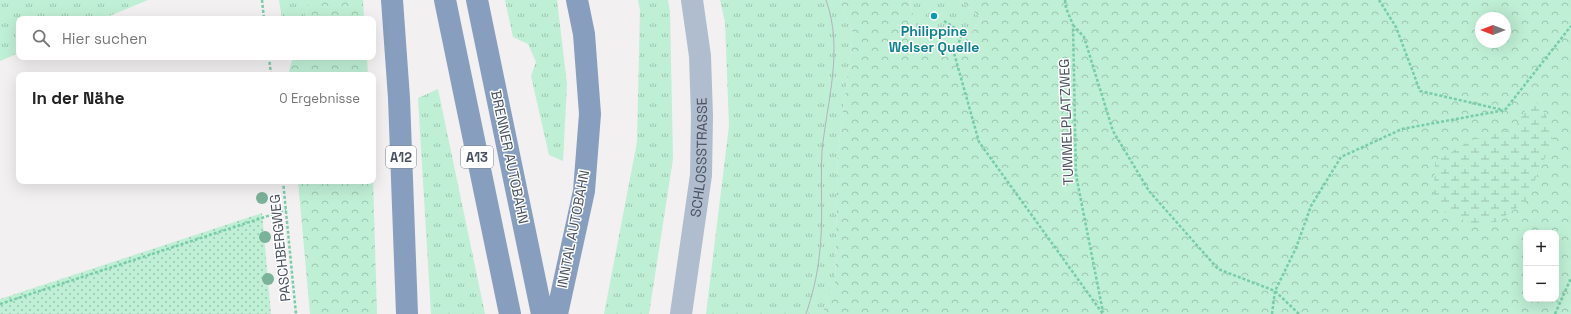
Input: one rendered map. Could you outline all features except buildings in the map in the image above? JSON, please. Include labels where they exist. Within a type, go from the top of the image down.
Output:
[{"type":"highway","name":"A12","points":[[392,0],[399,98],[407,314]]},
{"type":"highway","name":"A13","points":[[445,0],[510,314]]},
{"type":"highway","name":"BRENNER AUTOBAHN","points":[[477,0],[542,314]]},
{"type":"highway","name":"INNTAL AUTOBAHN","points":[[557,314],[584,191],[590,114],[584,34],[577,0]]},
{"type":"main road","name":"SCHLOSSSTRASSE","points":[[681,314],[701,176],[702,116],[700,56],[692,0]]},
{"type":"path","points":[[262,0],[264,16]]},
{"type":"path","name":"TUMMELPLATZWEG","points":[[1065,0],[1066,8],[1073,25],[1076,175],[1103,314]]},
{"type":"path","points":[[1379,0],[1396,26],[1420,91],[1505,110]]},
{"type":"path","points":[[944,21],[963,33],[954,53],[980,142],[1103,314]]},
{"type":"path","points":[[1073,25],[1084,37],[1113,131],[1149,191],[1218,269],[1275,291],[1299,314]]},
{"type":"path","points":[[1272,314],[1275,291],[1296,248],[1311,206],[1341,157],[1402,130],[1505,110],[1571,26]]},
{"type":"path","points":[[269,60],[271,72]]},
{"type":"path","name":"PASCHBERGWEG","points":[[283,184],[296,314]]},
{"type":"path","points":[[0,304],[286,210]]},
{"type":"path","points":[[1555,314],[1571,278]]},
{"type":"green space","points":[[0,0],[148,0],[109,16],[16,16],[16,54],[0,61]]},
{"type":"green space","points":[[279,0],[309,0],[305,16],[282,16]]},
{"type":"green space","points":[[309,0],[363,0],[364,16],[305,16]]},
{"type":"green space","points":[[505,0],[557,0],[567,84],[563,161],[549,155],[531,76],[536,62],[528,44],[513,37]]},
{"type":"green space","points":[[638,0],[668,0],[670,12],[673,159],[649,314],[604,314],[637,142],[640,10]]},
{"type":"green space","points":[[720,0],[840,0],[853,33],[838,151],[835,283],[822,314],[706,314],[729,126],[725,22]]},
{"type":"green space","points":[[840,0],[910,0],[920,51],[958,50],[982,19],[960,0],[1571,0],[1571,314],[822,314],[835,283],[838,151],[853,33]]},
{"type":"green space","points":[[910,0],[960,0],[982,19],[958,50],[920,51]]},
{"type":"green space","points":[[292,60],[367,60],[368,72],[289,71]]},
{"type":"green space","points":[[438,89],[485,314],[431,314],[418,98]]},
{"type":"green space","points":[[1533,97],[1546,115],[1553,140],[1525,202],[1496,222],[1471,223],[1445,212],[1434,196],[1435,162],[1471,140],[1515,128]]},
{"type":"green space","points":[[298,184],[373,184],[377,314],[310,314]]},
{"type":"green space","points":[[262,213],[271,314],[0,314],[0,299]]},
{"type":"tram line","points":[[806,314],[816,279],[818,265],[822,218],[822,151],[833,75],[834,37],[826,0]]},
{"type":"place","name":"Philippine Welser Quelle","points":[[934,16]]}]
